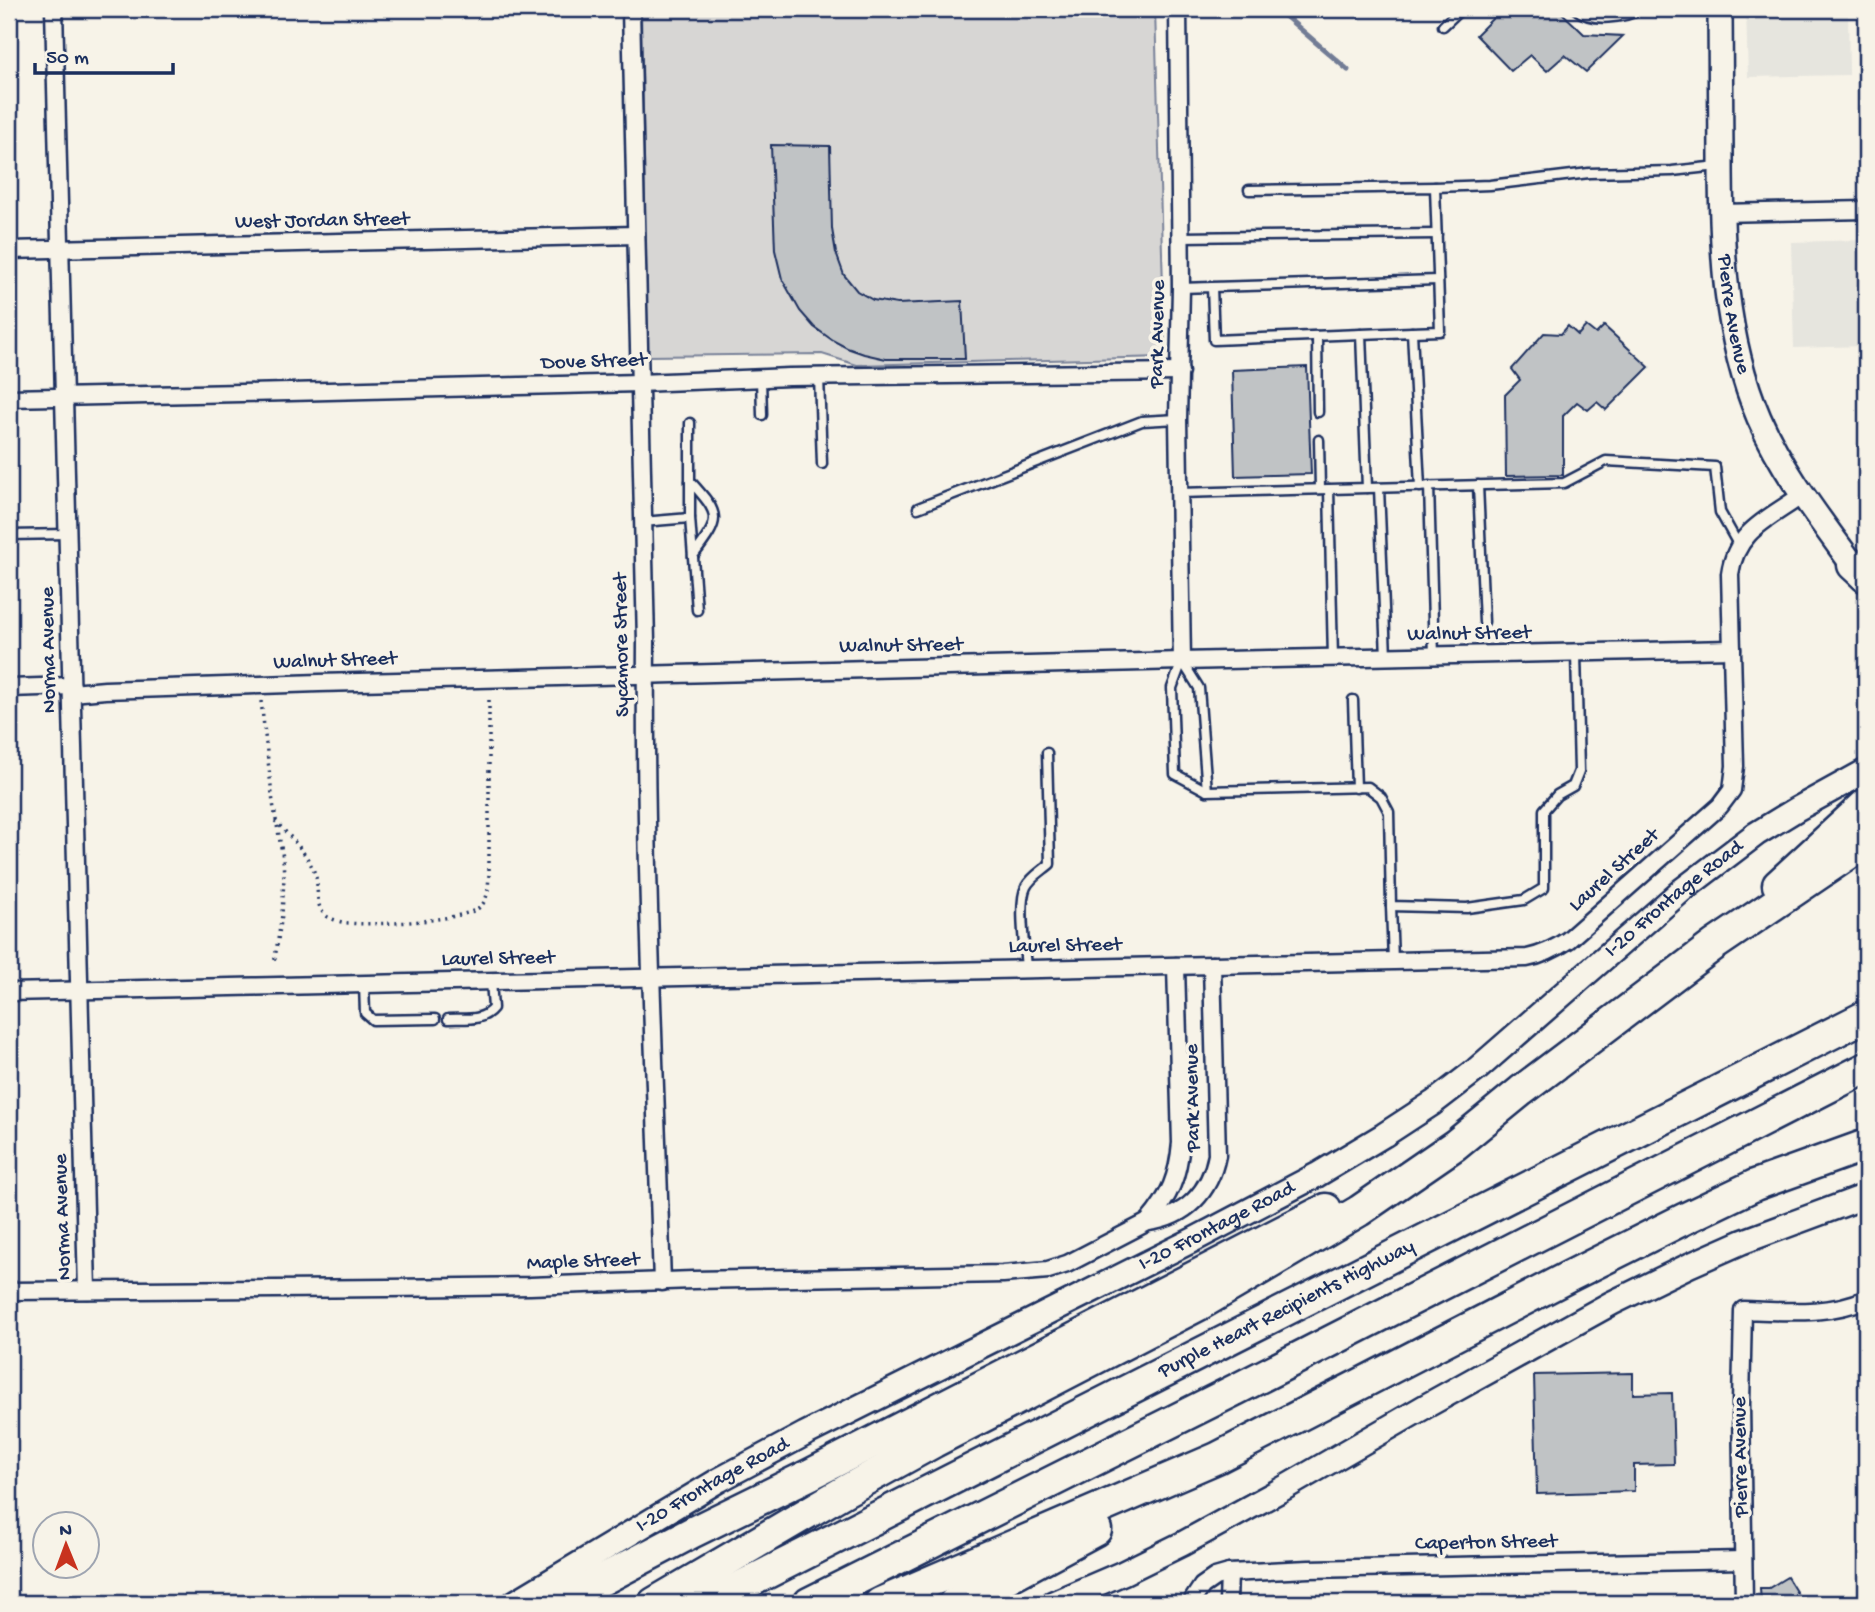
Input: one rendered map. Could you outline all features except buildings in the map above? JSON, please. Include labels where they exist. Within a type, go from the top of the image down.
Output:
[{"type":"highway","points":[[1714,945],[1866,804]]},
{"type":"highway","points":[[654,1603],[845,1491],[1199,1305],[1359,1211],[1455,1145],[1521,1091],[1714,945],[1866,842]]},
{"type":"highway","name":"Purple Heart Recipients Highway","points":[[708,1603],[1866,1016]]},
{"type":"highway","points":[[809,1603],[1237,1389],[1866,1068]]},
{"type":"highway","points":[[558,1603],[1329,1208],[1521,1091]]},
{"type":"highway","points":[[1804,1166],[1846,1141],[1866,1133]]},
{"type":"highway","points":[[954,1603],[1100,1528],[1217,1458],[1684,1219],[1755,1185],[1866,1145]]},
{"type":"highway","points":[[880,1603],[1217,1458]]},
{"type":"main road","name":"Pierre Avenue","points":[[1720,9],[1721,213],[1725,281],[1733,331],[1759,419],[1802,495],[1862,575],[1866,600]]},
{"type":"main road","points":[[1779,820],[1866,757]]},
{"type":"main road","name":"I-20 Frontage Road","points":[[514,1603],[719,1480],[783,1445],[1195,1239],[1317,1175],[1384,1135],[1433,1103],[1476,1070],[1681,891],[1756,834],[1866,771]]},
{"type":"main road","points":[[1053,1603],[1123,1573],[1206,1531],[1612,1303],[1742,1242],[1866,1196]]},
{"type":"street","name":"Norma Avenue","points":[[54,9],[87,1290]]},
{"type":"street","name":"Sycamore Street","points":[[631,9],[651,978],[662,1282]]},
{"type":"street","name":"Park Avenue","points":[[1178,9],[1181,237],[1178,419],[1182,661]]},
{"type":"street","points":[[1721,213],[1866,210]]},
{"type":"street","name":"West Jordan Street","points":[[9,250],[636,235]]},
{"type":"street","name":"Dove Street","points":[[9,398],[639,383],[761,377],[1180,372]]},
{"type":"street","points":[[1739,546],[1749,532],[1802,495]]},
{"type":"street","name":"Laurel Street","points":[[9,992],[1527,958],[1552,951],[1568,940],[1720,806],[1732,790],[1735,766],[1730,574],[1739,546]]},
{"type":"street","name":"Walnut Street","points":[[9,688],[105,690],[1732,649]]},
{"type":"street","name":"Park Avenue","points":[[1148,1222],[1162,1206],[1173,1186],[1179,1165],[1181,1143],[1176,965]]},
{"type":"street","name":"Park Avenue","points":[[1148,1222],[1161,1220],[1185,1210],[1203,1191],[1214,1168],[1217,1155],[1212,965]]},
{"type":"street","name":"Maple Street","points":[[9,1292],[389,1288],[1003,1274],[1048,1270],[1067,1264],[1148,1222]]},
{"type":"street","name":"Pierre Avenue","points":[[1744,1603],[1742,1310],[1825,1310],[1866,1299]]},
{"type":"street","name":"Caperton Street","points":[[1229,1573],[1743,1560]]},
{"type":"street","points":[[1192,1603],[1202,1586],[1215,1577],[1229,1573],[1228,1603]]},
{"type":"lane","points":[[1443,26],[1461,9]]},
{"type":"lane","points":[[1576,9],[1591,16],[1614,17],[1642,9]]},
{"type":"lane","points":[[1249,190],[1490,185],[1589,173],[1672,172],[1721,165]]},
{"type":"lane","points":[[1212,287],[1214,340],[1440,331],[1435,187]]},
{"type":"lane","points":[[1181,237],[1437,234]]},
{"type":"lane","points":[[1181,288],[1438,280]]},
{"type":"lane","points":[[1412,332],[1425,487],[1434,656]]},
{"type":"lane","points":[[1361,334],[1367,488]]},
{"type":"lane","points":[[1317,336],[1318,412]]},
{"type":"lane","points":[[819,376],[822,464]]},
{"type":"lane","points":[[761,377],[762,415]]},
{"type":"lane","points":[[918,508],[1142,421],[1178,419]]},
{"type":"lane","points":[[690,423],[690,518],[697,610]]},
{"type":"lane","points":[[1319,440],[1334,658]]},
{"type":"lane","points":[[1179,493],[1564,483],[1606,461],[1715,467],[1720,512],[1739,546]]},
{"type":"lane","points":[[690,481],[708,501],[714,516],[712,531],[693,556]]},
{"type":"lane","points":[[1478,485],[1484,622]]},
{"type":"lane","points":[[1379,488],[1386,657]]},
{"type":"lane","points":[[642,522],[690,518]]},
{"type":"lane","points":[[9,535],[68,534]]},
{"type":"lane","points":[[1391,906],[1466,908],[1524,900],[1544,888],[1544,810],[1557,794],[1573,786],[1579,771],[1576,654]]},
{"type":"lane","name":"Park Avenue","points":[[1182,661],[1172,688],[1175,774],[1207,791]]},
{"type":"lane","name":"Park Avenue","points":[[1182,661],[1199,688],[1207,791]]},
{"type":"lane","points":[[1353,700],[1356,788]]},
{"type":"lane","points":[[1026,969],[1023,903],[1026,887],[1050,864],[1047,753]]},
{"type":"lane","points":[[1207,791],[1368,787],[1381,797],[1390,811],[1393,961]]},
{"type":"lane","points":[[448,1019],[480,1018],[488,1014],[493,1009],[491,981]]},
{"type":"lane","points":[[364,984],[365,1013],[373,1020],[435,1019]]},
{"type":"path","points":[[275,821],[291,837],[311,865],[316,876],[318,902],[321,910],[328,916],[345,923],[367,925],[471,913],[482,906],[487,894],[489,875],[489,695]]},
{"type":"path","points":[[261,701],[284,877],[282,915],[274,964]]},
{"type":"shaded area","points":[[641,9],[1155,9],[1165,357],[857,365],[822,354],[648,356]]},
{"type":"shaded area","points":[[1746,9],[1848,9],[1849,75],[1748,77]]},
{"type":"shaded area","points":[[1866,240],[1866,346],[1794,348],[1791,242]]},
{"type":"waterway","points":[[1277,9],[1348,70]]}]
